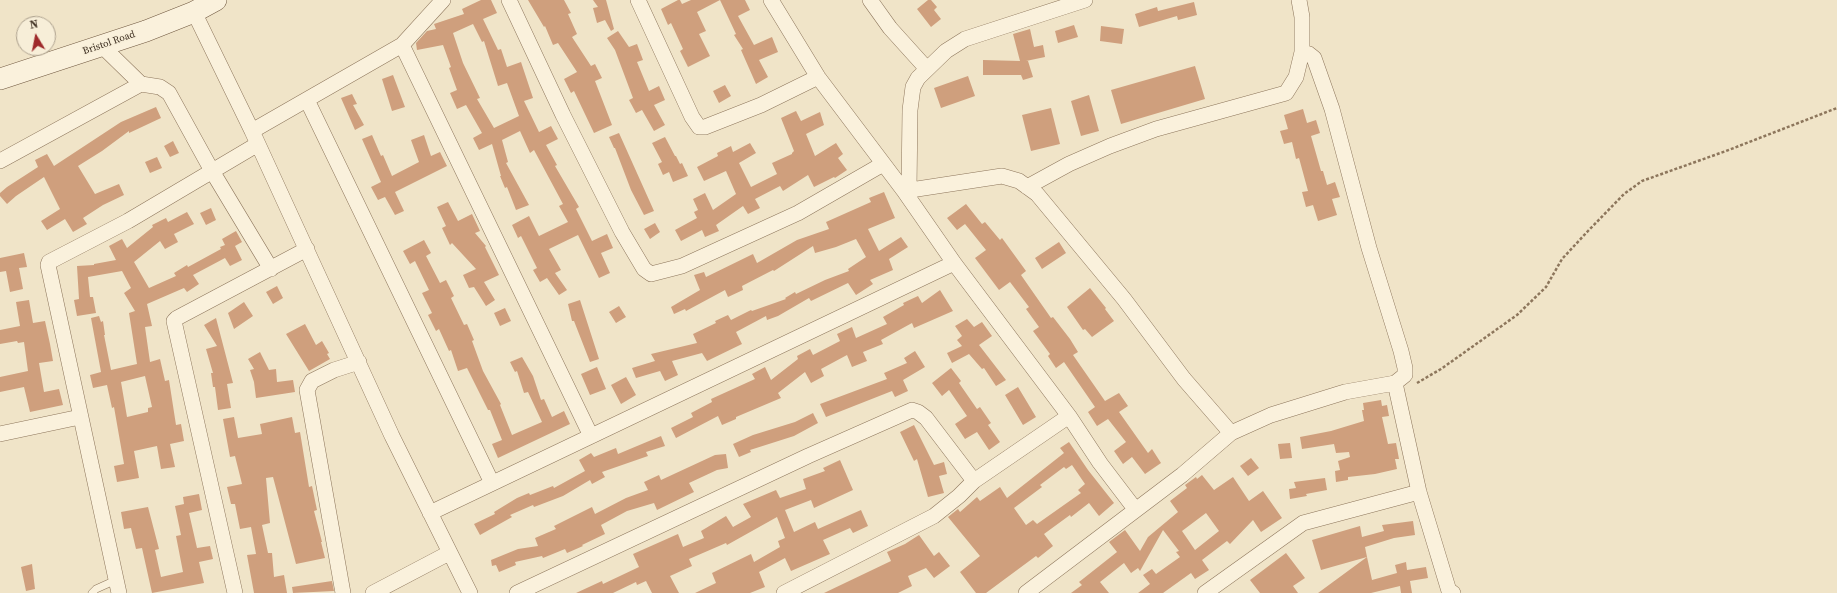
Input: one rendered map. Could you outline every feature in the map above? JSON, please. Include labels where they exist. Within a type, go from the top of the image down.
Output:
[{"type":"street","points":[[117,587],[48,264],[128,221],[212,171],[255,137],[307,100],[402,45],[443,0]]},
{"type":"street","points":[[509,0],[563,115],[622,232],[644,269],[651,274],[682,266],[798,213],[883,164]]},
{"type":"street","points":[[638,0],[692,117],[700,127],[705,127],[761,105],[818,78]]},
{"type":"street","points":[[771,0],[818,78],[883,164],[907,190],[954,263],[1069,416],[1100,463],[1135,509]]},
{"type":"street","points":[[870,0],[890,28],[927,70]]},
{"type":"street","points":[[907,190],[911,100],[916,82],[927,70],[946,51],[965,39],[1085,0]]},
{"type":"street","points":[[1027,186],[1069,164],[1149,132],[1286,93],[1296,77],[1302,52],[1302,17],[1299,0]]},
{"type":"street","points":[[208,4],[255,137],[430,513],[470,593]]},
{"type":"street","name":"Bristol Road","points":[[0,79],[102,46],[208,4]]},
{"type":"street","points":[[402,45],[591,436]]},
{"type":"street","points":[[102,46],[141,84],[160,87],[169,93],[212,171],[271,269]]},
{"type":"street","points":[[1302,52],[1309,54],[1314,58],[1332,109],[1369,248],[1401,351],[1405,375],[1396,389],[1419,492],[1449,592]]},
{"type":"street","points":[[0,161],[141,84]]},
{"type":"street","points":[[307,100],[492,483]]},
{"type":"street","points":[[907,190],[996,176],[1002,176],[1019,181],[1027,186],[1037,194],[1124,299],[1184,379],[1231,433]]},
{"type":"street","points":[[235,593],[174,321],[183,314],[307,249]]},
{"type":"street","points":[[430,513],[954,263]]},
{"type":"street","points":[[343,593],[307,390],[312,381],[334,370],[359,362]]},
{"type":"street","points":[[1026,593],[1135,509],[1182,475],[1231,433],[1271,415],[1345,392],[1396,389]]},
{"type":"street","points":[[517,593],[808,456],[912,410],[918,412],[926,418],[974,481]]},
{"type":"street","points":[[784,593],[934,516],[959,496],[974,481],[1069,416]]},
{"type":"street","points":[[0,434],[80,417]]},
{"type":"street","points":[[1205,593],[1304,523],[1419,492]]},
{"type":"street","points":[[373,593],[449,553]]},
{"type":"lane","points":[[92,593],[96,588],[117,587]]},
{"type":"path","points":[[1396,389],[1441,368],[1517,315],[1546,288],[1562,258],[1624,194],[1642,181],[1733,149],[1837,108]]},
{"type":"building","points":[[481,0],[491,0],[497,13],[483,19],[498,50],[501,49],[507,67],[521,62],[533,98],[524,101],[539,132],[551,126],[558,139],[546,145],[557,165],[555,166],[579,207],[576,209],[592,241],[607,234],[613,248],[601,253],[610,273],[599,278],[578,235],[549,249],[561,270],[555,273],[567,290],[559,295],[547,278],[540,282],[533,270],[537,268],[521,236],[518,238],[512,225],[529,216],[539,236],[568,222],[559,206],[563,204],[534,150],[530,153],[520,131],[502,140],[508,162],[506,163],[529,205],[516,210],[507,187],[505,188],[500,176],[492,144],[479,150],[473,138],[482,133],[466,105],[457,109],[450,93],[457,90],[443,45],[417,50],[416,43],[427,31],[436,29],[434,24],[464,14],[462,9]],"holes":[[[473,24],[482,42],[484,41],[498,86],[507,83],[519,116],[494,128],[477,99],[480,98],[463,63],[453,33]]]},
{"type":"building","points":[[528,0],[564,0],[571,13],[568,14],[577,34],[572,37],[591,66],[595,64],[602,78],[595,81],[612,125],[594,133],[574,91],[571,93],[564,79],[577,72],[558,43],[553,45],[545,26],[544,27]]},
{"type":"building","points":[[593,0],[606,0],[614,29],[611,31],[605,20],[597,23],[593,8],[598,7]]},
{"type":"building","points":[[680,0],[682,4],[691,0],[720,0],[697,12],[706,31],[699,34],[710,56],[688,67],[680,51],[683,49],[671,23],[668,25],[661,9]]},
{"type":"building","points":[[720,0],[745,0],[750,10],[738,16],[754,45],[772,37],[778,52],[759,60],[768,77],[756,84],[741,50],[743,49],[734,35],[736,34]]},
{"type":"building","points":[[928,0],[931,0],[937,7],[934,10],[941,19],[931,27],[917,9]]},
{"type":"building","points":[[1194,2],[1197,15],[1178,20],[1177,16],[1139,27],[1135,14],[1157,7],[1158,11]]},
{"type":"building","points":[[1074,25],[1078,37],[1058,43],[1055,31]]},
{"type":"building","points":[[1101,26],[1124,29],[1122,44],[1100,41]]},
{"type":"building","points":[[1030,29],[1034,47],[1043,45],[1045,57],[1026,61],[1028,61],[1033,77],[1023,80],[1021,75],[983,75],[983,60],[1020,61],[1013,34]]},
{"type":"building","points":[[618,31],[629,47],[637,44],[643,60],[637,62],[649,91],[659,86],[665,100],[654,105],[665,125],[654,131],[642,110],[636,113],[629,100],[633,98],[615,50],[607,38]]},
{"type":"building","points":[[1195,66],[1205,99],[1121,124],[1111,90]]},
{"type":"building","points":[[393,75],[405,107],[392,111],[382,79]]},
{"type":"building","points":[[968,76],[975,96],[941,108],[934,88]]},
{"type":"building","points":[[725,85],[731,96],[719,103],[713,91]]},
{"type":"building","points":[[352,94],[357,104],[353,105],[364,125],[355,130],[341,98]]},
{"type":"building","points":[[1089,95],[1099,131],[1081,136],[1071,101]]},
{"type":"building","points":[[156,107],[161,118],[129,133],[129,131],[102,151],[78,166],[95,194],[119,184],[124,195],[103,205],[83,218],[87,224],[73,232],[65,219],[47,230],[41,221],[60,209],[44,177],[7,204],[0,196],[0,193],[7,187],[38,167],[35,160],[47,154],[54,166],[121,122]]},
{"type":"building","points":[[1051,108],[1060,144],[1031,151],[1022,115]]},
{"type":"building","points":[[1303,109],[1307,123],[1316,120],[1320,133],[1311,136],[1321,171],[1323,171],[1327,185],[1335,182],[1340,197],[1332,199],[1337,215],[1318,221],[1313,205],[1306,207],[1302,192],[1308,191],[1299,158],[1296,159],[1292,142],[1284,144],[1280,131],[1288,129],[1284,115]]},
{"type":"building","points":[[796,111],[801,121],[820,112],[824,125],[806,134],[815,156],[836,143],[843,154],[838,158],[847,170],[835,178],[834,177],[814,187],[808,175],[783,191],[780,186],[755,199],[760,208],[748,214],[743,206],[716,225],[719,231],[705,237],[702,230],[681,241],[675,230],[697,218],[694,212],[698,210],[693,199],[705,193],[713,210],[736,194],[726,171],[704,181],[697,167],[718,156],[717,153],[731,146],[733,152],[750,143],[756,153],[739,163],[751,187],[777,174],[772,163],[792,154],[794,151],[781,118]]},
{"type":"building","points":[[619,133],[654,211],[644,215],[631,190],[615,148],[609,137]]},
{"type":"building","points":[[372,135],[392,176],[419,162],[411,140],[424,135],[431,156],[440,152],[447,166],[395,192],[404,211],[395,215],[385,197],[378,200],[371,187],[381,182],[362,139]]},
{"type":"building","points":[[665,137],[680,164],[682,163],[688,176],[673,182],[669,172],[663,175],[658,164],[662,162],[652,143]]},
{"type":"building","points":[[173,141],[179,153],[170,157],[164,146]]},
{"type":"building","points":[[157,157],[162,168],[150,173],[145,162]]},
{"type":"building","points":[[884,192],[895,218],[868,229],[879,251],[901,237],[908,247],[889,259],[893,270],[870,280],[873,284],[856,295],[848,283],[811,301],[809,298],[778,316],[767,320],[766,316],[736,332],[742,344],[707,361],[702,353],[672,361],[678,375],[665,381],[660,371],[636,378],[632,368],[655,361],[651,354],[697,343],[693,334],[716,323],[715,321],[728,315],[731,320],[751,310],[752,311],[786,299],[785,298],[795,292],[796,294],[825,280],[849,271],[848,269],[866,257],[856,239],[815,253],[813,246],[774,271],[773,270],[742,286],[743,290],[728,297],[725,290],[686,311],[685,309],[674,314],[671,307],[700,290],[694,275],[704,272],[706,277],[753,254],[757,263],[797,240],[829,229],[826,222],[871,202],[869,198]]},
{"type":"building","points":[[448,202],[458,221],[472,214],[480,231],[475,233],[486,246],[485,247],[499,275],[484,282],[495,300],[486,306],[474,287],[469,288],[463,275],[476,269],[452,243],[450,245],[442,228],[446,226],[437,207]]},
{"type":"building","points":[[966,204],[982,224],[985,222],[1000,240],[1002,238],[1026,271],[1021,275],[1051,318],[1053,317],[1070,339],[1078,352],[1073,355],[1105,401],[1119,393],[1128,406],[1119,412],[1148,453],[1152,449],[1161,463],[1145,474],[1132,457],[1123,464],[1114,451],[1126,442],[1108,419],[1097,426],[1088,412],[1095,407],[1064,362],[1056,368],[1048,356],[1050,354],[1033,331],[1039,327],[1026,309],[1029,307],[1010,282],[999,290],[975,258],[986,250],[965,224],[957,230],[947,218]]},
{"type":"building","points":[[211,208],[216,220],[206,225],[200,213]]},
{"type":"building","points":[[187,212],[194,224],[174,234],[178,242],[165,249],[160,241],[134,262],[149,288],[176,276],[174,273],[187,265],[188,267],[221,249],[220,247],[225,245],[222,239],[236,231],[242,242],[235,246],[242,260],[230,266],[225,258],[193,275],[199,284],[187,292],[184,288],[147,304],[152,326],[145,327],[150,362],[160,359],[165,381],[169,380],[176,425],[181,424],[184,441],[170,444],[175,467],[161,469],[157,446],[134,451],[139,478],[117,482],[114,466],[124,464],[114,407],[112,408],[107,385],[93,388],[90,375],[101,372],[91,318],[99,316],[101,322],[103,321],[104,335],[111,370],[137,364],[129,313],[135,311],[124,293],[131,288],[122,271],[88,277],[90,297],[93,297],[96,313],[77,316],[74,300],[79,299],[77,266],[94,265],[116,260],[109,246],[122,239],[127,248],[153,227],[152,225],[166,218],[168,222]],"holes":[[[145,376],[152,407],[148,408],[148,412],[127,417],[121,382]]]},
{"type":"building","points":[[655,223],[660,232],[650,239],[644,229]]},
{"type":"building","points":[[424,240],[431,253],[426,256],[440,283],[446,280],[454,296],[451,298],[464,325],[467,324],[474,340],[472,341],[483,371],[501,404],[500,405],[512,435],[542,422],[528,392],[524,393],[517,371],[515,372],[510,362],[522,357],[533,376],[541,400],[544,399],[552,417],[564,411],[570,424],[498,458],[492,444],[502,440],[490,410],[488,410],[467,368],[458,371],[451,350],[449,351],[439,329],[436,331],[428,315],[432,313],[422,293],[429,290],[415,261],[410,264],[403,251]]},
{"type":"building","points":[[1059,242],[1066,253],[1042,269],[1035,258]]},
{"type":"building","points":[[24,253],[27,267],[19,268],[23,289],[10,292],[6,271],[0,272],[0,258]]},
{"type":"building","points":[[277,286],[283,298],[273,304],[266,292]]},
{"type":"building","points":[[1090,288],[1114,321],[1092,337],[1085,329],[1083,330],[1067,307]]},
{"type":"building","points":[[940,290],[953,311],[914,328],[912,323],[881,340],[883,344],[863,352],[867,361],[852,367],[847,355],[821,369],[824,376],[811,383],[805,372],[778,393],[781,398],[736,417],[736,419],[722,425],[718,416],[676,438],[671,428],[693,417],[691,413],[712,402],[711,399],[755,379],[752,374],[765,367],[771,380],[798,359],[797,356],[810,349],[813,355],[840,341],[837,334],[852,327],[856,338],[887,324],[883,317],[904,305],[903,303],[918,296],[922,303]]},
{"type":"building","points":[[29,300],[33,323],[45,321],[53,361],[39,363],[44,392],[59,389],[63,405],[30,412],[24,387],[0,392],[0,377],[28,371],[24,342],[18,343],[17,341],[0,344],[0,330],[20,326],[16,302]]},
{"type":"building","points":[[580,300],[599,359],[590,362],[574,321],[572,321],[568,304]]},
{"type":"building","points":[[244,302],[253,316],[234,329],[228,313]]},
{"type":"building","points":[[619,306],[626,317],[616,323],[609,312]]},
{"type":"building","points":[[505,308],[511,321],[500,326],[494,313]]},
{"type":"building","points":[[216,318],[233,383],[227,384],[231,408],[218,410],[215,387],[213,387],[211,373],[213,373],[206,349],[217,346],[204,325]]},
{"type":"building","points":[[967,319],[974,327],[982,322],[992,336],[979,345],[1006,380],[996,386],[984,368],[982,369],[969,354],[952,363],[947,353],[962,346],[957,340],[962,336],[955,326]]},
{"type":"building","points":[[305,324],[316,345],[322,341],[329,353],[327,354],[330,359],[309,371],[286,334]]},
{"type":"building","points":[[915,351],[925,367],[903,380],[908,391],[895,397],[892,391],[826,417],[820,404],[887,379],[884,373],[907,363],[904,358]]},
{"type":"building","points":[[260,352],[269,370],[276,369],[277,382],[293,380],[295,392],[256,398],[254,382],[250,370],[254,369],[248,359]]},
{"type":"building","points":[[597,367],[606,389],[590,395],[581,374]]},
{"type":"building","points":[[951,368],[961,381],[959,383],[977,409],[980,407],[991,423],[988,425],[1000,442],[989,450],[977,432],[965,439],[955,424],[967,416],[949,390],[942,396],[932,383]]},
{"type":"building","points":[[626,377],[636,395],[621,404],[611,385]]},
{"type":"building","points":[[1018,387],[1036,417],[1023,425],[1005,395]]},
{"type":"building","points":[[1381,400],[1382,406],[1387,405],[1389,416],[1382,417],[1388,444],[1396,443],[1399,459],[1395,459],[1397,469],[1375,474],[1348,477],[1348,480],[1336,482],[1335,471],[1340,470],[1338,461],[1350,457],[1349,452],[1336,453],[1334,444],[1302,449],[1300,437],[1331,431],[1364,421],[1362,410],[1364,410],[1363,403]]},
{"type":"building","points":[[813,413],[818,423],[794,436],[750,450],[751,452],[739,457],[733,444],[753,435],[795,422]]},
{"type":"building","points":[[234,417],[238,438],[262,434],[260,424],[292,417],[295,433],[300,432],[309,487],[312,486],[317,510],[314,511],[325,558],[296,564],[273,477],[266,478],[270,523],[262,525],[268,553],[272,553],[274,577],[284,575],[287,593],[254,593],[247,555],[256,554],[251,527],[240,529],[235,504],[231,504],[227,487],[242,484],[235,456],[230,457],[223,419]]},
{"type":"building","points":[[914,425],[934,465],[944,462],[947,474],[939,476],[944,493],[928,497],[917,459],[914,461],[900,432]]},
{"type":"building","points":[[661,436],[665,446],[646,452],[648,456],[602,472],[605,477],[592,484],[590,480],[563,496],[534,507],[533,505],[510,515],[512,517],[480,535],[474,524],[495,514],[494,512],[517,498],[529,493],[530,495],[553,486],[554,488],[585,471],[579,460],[591,453],[594,457],[616,448],[618,454]]},
{"type":"building","points":[[1069,442],[1088,470],[1114,503],[1099,516],[1089,503],[1071,517],[1070,515],[1044,534],[1053,546],[1038,558],[1036,556],[986,593],[976,593],[960,572],[980,556],[948,517],[958,509],[960,512],[977,497],[980,501],[1000,487],[1007,498],[1064,453],[1060,448]],"holes":[[[1072,465],[1085,484],[1078,490],[1081,493],[1037,524],[1033,520],[1026,525],[1014,508],[1042,487],[1040,485],[1064,467],[1066,469]]]},
{"type":"building","points":[[1290,443],[1292,458],[1280,459],[1278,444]]},
{"type":"building","points":[[726,454],[728,468],[717,470],[689,483],[694,492],[657,510],[654,503],[627,511],[601,525],[605,534],[582,545],[583,546],[567,553],[565,549],[543,558],[542,556],[515,562],[516,565],[499,572],[496,565],[492,566],[491,560],[518,549],[538,546],[535,538],[556,529],[554,526],[592,507],[595,514],[626,498],[648,490],[644,482],[659,475],[661,480],[715,455]]},
{"type":"building","points":[[1251,458],[1259,468],[1248,476],[1240,466]]},
{"type":"building","points":[[840,460],[853,490],[814,508],[811,500],[785,510],[794,532],[815,522],[818,529],[861,510],[868,526],[853,533],[850,528],[823,540],[830,554],[791,571],[785,558],[759,572],[765,587],[750,593],[695,593],[716,583],[712,573],[751,554],[754,562],[780,547],[778,541],[785,538],[777,517],[727,545],[726,543],[689,559],[692,566],[670,576],[679,593],[652,593],[646,581],[637,585],[636,582],[613,593],[576,593],[602,581],[603,584],[639,567],[633,554],[678,534],[683,547],[704,538],[701,531],[726,516],[733,527],[751,517],[743,504],[776,490],[780,498],[806,489],[803,479],[825,471],[823,468]]},
{"type":"building","points":[[1202,475],[1214,490],[1233,477],[1249,501],[1263,491],[1282,518],[1261,532],[1253,520],[1230,544],[1227,541],[1202,560],[1209,570],[1195,579],[1191,573],[1163,593],[1138,593],[1150,584],[1143,575],[1152,569],[1156,574],[1180,557],[1176,552],[1179,551],[1163,530],[1140,571],[1138,568],[1131,573],[1124,563],[1100,582],[1109,593],[1071,593],[1082,585],[1079,582],[1117,552],[1109,542],[1125,530],[1140,551],[1148,537],[1178,512],[1170,501],[1187,488],[1185,485],[1196,477],[1197,479]],"holes":[[[1206,513],[1219,531],[1195,550],[1182,531]]]},
{"type":"building","points":[[1325,478],[1327,490],[1290,499],[1289,489],[1296,488],[1294,482]]},
{"type":"building","points":[[199,494],[202,510],[189,513],[197,548],[210,546],[213,559],[199,562],[204,583],[152,593],[142,548],[136,549],[131,528],[124,529],[121,512],[148,507],[159,549],[155,550],[161,577],[183,572],[176,536],[181,535],[175,506],[184,504],[183,497]]},
{"type":"building","points":[[1413,521],[1415,535],[1394,538],[1365,547],[1367,557],[1321,570],[1312,540],[1360,526],[1362,537],[1384,531],[1382,525]]},
{"type":"building","points":[[919,535],[934,556],[939,552],[950,566],[934,578],[926,568],[908,576],[912,586],[898,593],[824,593],[891,561],[887,552],[905,544]]},
{"type":"building","points":[[1286,553],[1305,578],[1293,586],[1298,593],[1260,593],[1250,580]]},
{"type":"building","points":[[1367,557],[1372,580],[1397,573],[1395,565],[1406,562],[1407,570],[1426,567],[1428,578],[1410,581],[1412,593],[1401,593],[1400,586],[1371,593],[1318,593]]},
{"type":"building","points":[[32,564],[35,589],[26,591],[21,567]]},
{"type":"building","points":[[332,581],[334,591],[293,593],[292,587]]}]
